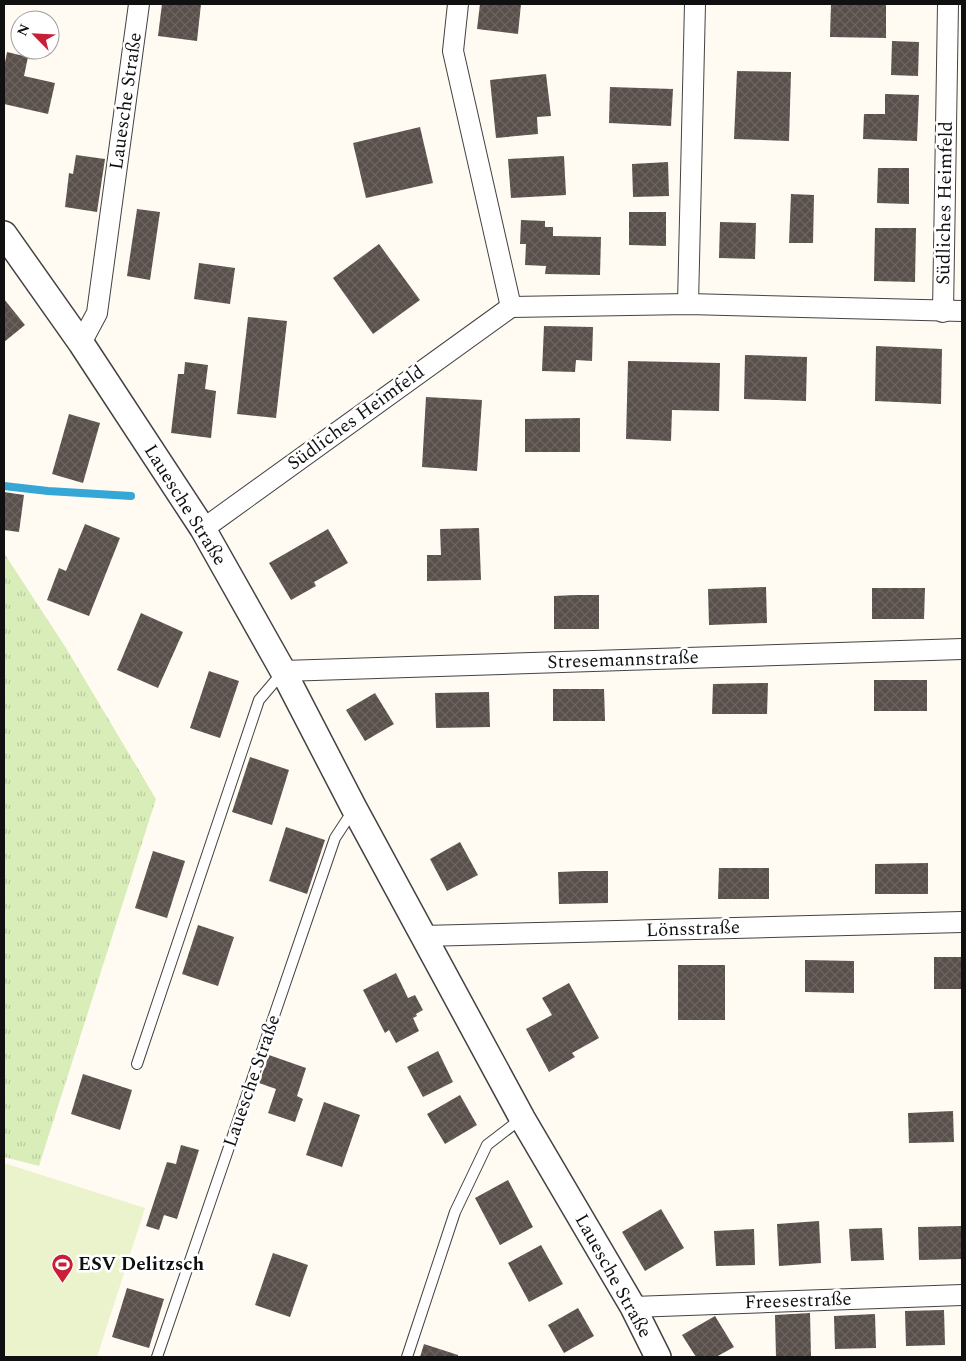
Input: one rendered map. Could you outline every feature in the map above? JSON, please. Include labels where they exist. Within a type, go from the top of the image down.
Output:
[{"type":"street","name":"Lauesche Straße","points":[[81,343],[97,313],[139,4]]},
{"type":"street","points":[[458,4],[453,51],[510,307]]},
{"type":"street","points":[[688,304],[696,4]]},
{"type":"street","name":"Südliches Heimfeld","points":[[202,529],[510,307],[688,304],[953,312],[948,4]]},
{"type":"street","name":"Lauesche Straße","points":[[4,234],[81,343],[202,529],[283,671],[354,808],[522,1118],[633,1307],[658,1357]]},
{"type":"street","name":"Stresemannstraße","points":[[283,671],[962,649]]},
{"type":"street","name":"Lönsstraße","points":[[423,936],[962,922]]},
{"type":"street","name":"Freesestraße","points":[[633,1307],[962,1295]]},
{"type":"lane","points":[[138,1064],[259,700],[283,671]]},
{"type":"lane","name":"Lauesche Straße","points":[[157,1357],[335,838],[354,808]]},
{"type":"lane","points":[[408,1357],[459,1203],[487,1145],[522,1118]]},
{"type":"green space","points":[[4,553],[66,648],[156,799],[39,1166],[4,1157]]},
{"type":"green space","name":"ESV Delitzsch","points":[[4,1163],[145,1208],[97,1357],[4,1357]]},
{"type":"building","points":[[162,4],[201,4],[197,41],[158,36]]},
{"type":"building","points":[[480,4],[521,4],[518,34],[477,29]]},
{"type":"building","points":[[831,4],[886,4],[886,38],[830,37]]},
{"type":"building","points":[[892,41],[919,42],[918,76],[891,75]]},
{"type":"building","points":[[7,52],[10,53],[10,60],[27,60],[24,76],[55,83],[48,114],[4,104],[4,68]]},
{"type":"building","points":[[737,71],[791,72],[789,141],[734,139]]},
{"type":"building","points":[[546,74],[551,116],[537,117],[538,134],[496,138],[490,80]]},
{"type":"building","points":[[610,87],[673,89],[671,126],[609,123]]},
{"type":"building","points":[[885,94],[919,95],[917,141],[863,139],[864,114],[885,114]]},
{"type":"building","points":[[420,127],[433,183],[366,198],[353,143]]},
{"type":"building","points":[[76,155],[105,159],[97,212],[65,207],[69,173],[73,174]]},
{"type":"building","points":[[564,156],[566,195],[511,198],[508,159]]},
{"type":"building","points":[[668,162],[669,196],[633,197],[632,164]]},
{"type":"building","points":[[878,168],[909,168],[909,204],[877,203]]},
{"type":"building","points":[[791,194],[814,195],[813,243],[789,243]]},
{"type":"building","points":[[137,209],[160,212],[150,280],[127,276]]},
{"type":"building","points":[[629,212],[666,212],[666,246],[629,245]]},
{"type":"building","points":[[521,220],[545,221],[545,227],[553,227],[553,236],[601,237],[600,275],[545,274],[546,266],[525,265],[526,244],[520,244]]},
{"type":"building","points":[[720,222],[756,223],[755,259],[719,258]]},
{"type":"building","points":[[875,228],[916,228],[915,282],[874,281]]},
{"type":"building","points":[[379,244],[420,300],[373,334],[333,278]]},
{"type":"building","points":[[199,263],[235,268],[230,304],[194,299]]},
{"type":"building","points":[[4,299],[25,325],[4,342]]},
{"type":"building","points":[[248,317],[287,321],[276,418],[237,414]]},
{"type":"building","points":[[544,326],[593,327],[592,361],[576,360],[575,372],[542,371]]},
{"type":"building","points":[[876,346],[942,349],[941,404],[875,401]]},
{"type":"building","points":[[745,355],[807,357],[806,401],[744,399]]},
{"type":"building","points":[[628,361],[720,363],[719,411],[672,410],[671,441],[626,439]]},
{"type":"building","points":[[185,362],[208,365],[205,389],[216,391],[211,438],[171,433],[178,374],[184,374]]},
{"type":"building","points":[[426,397],[482,400],[477,471],[422,467]]},
{"type":"building","points":[[69,414],[100,423],[83,483],[52,474]]},
{"type":"building","points":[[580,418],[580,452],[525,452],[525,419]]},
{"type":"building","points":[[4,492],[24,495],[19,532],[4,530]]},
{"type":"building","points":[[85,524],[120,538],[89,616],[47,600],[59,568],[66,571]]},
{"type":"building","points":[[479,528],[481,580],[427,581],[427,555],[441,555],[440,529]]},
{"type":"building","points":[[328,529],[348,563],[314,582],[316,586],[291,600],[269,563]]},
{"type":"building","points":[[766,587],[767,623],[709,625],[708,589]]},
{"type":"building","points":[[872,588],[925,588],[924,619],[872,619]]},
{"type":"building","points":[[599,595],[599,629],[554,629],[554,596]]},
{"type":"building","points":[[141,613],[183,632],[158,688],[117,670]]},
{"type":"building","points":[[209,671],[239,681],[220,738],[190,728]]},
{"type":"building","points":[[874,680],[927,680],[927,711],[874,711]]},
{"type":"building","points":[[768,683],[767,714],[712,714],[713,684]]},
{"type":"building","points":[[553,689],[604,689],[605,721],[553,721]]},
{"type":"building","points":[[489,692],[490,727],[436,728],[435,693]]},
{"type":"building","points":[[375,693],[394,724],[365,741],[346,710]]},
{"type":"building","points":[[250,757],[289,770],[272,825],[232,812]]},
{"type":"building","points":[[286,827],[325,840],[307,894],[269,881]]},
{"type":"building","points":[[460,842],[478,875],[447,891],[430,859]]},
{"type":"building","points":[[153,851],[185,861],[167,918],[135,908]]},
{"type":"building","points":[[928,863],[928,894],[875,894],[875,864]]},
{"type":"building","points":[[719,868],[769,868],[769,899],[718,899]]},
{"type":"building","points":[[608,871],[608,903],[559,904],[558,872]]},
{"type":"building","points":[[198,925],[234,937],[218,986],[182,974]]},
{"type":"building","points":[[934,957],[962,957],[962,989],[934,989]]},
{"type":"building","points":[[805,960],[854,961],[854,993],[805,992]]},
{"type":"building","points":[[678,965],[725,965],[725,1020],[678,1020]]},
{"type":"building","points":[[396,973],[408,998],[415,995],[423,1010],[413,1018],[419,1031],[396,1043],[389,1030],[385,1033],[363,990]]},
{"type":"building","points":[[569,983],[599,1038],[572,1053],[575,1057],[549,1072],[526,1029],[552,1015],[542,998]]},
{"type":"building","points":[[438,1051],[453,1082],[423,1097],[407,1067]]},
{"type":"building","points":[[269,1055],[306,1068],[297,1096],[303,1099],[295,1122],[268,1113],[276,1089],[259,1083]]},
{"type":"building","points":[[83,1074],[132,1090],[120,1130],[71,1114]]},
{"type":"building","points":[[460,1095],[477,1125],[445,1144],[427,1114]]},
{"type":"building","points":[[324,1102],[360,1115],[342,1167],[306,1155]]},
{"type":"building","points":[[953,1111],[954,1142],[909,1143],[908,1113]]},
{"type":"building","points":[[181,1145],[199,1150],[177,1219],[164,1215],[159,1230],[146,1226],[167,1162],[176,1164]]},
{"type":"building","points":[[508,1180],[533,1227],[500,1245],[475,1198]]},
{"type":"building","points":[[661,1209],[684,1248],[645,1271],[622,1232]]},
{"type":"building","points":[[819,1221],[821,1263],[779,1266],[777,1224]]},
{"type":"building","points":[[962,1226],[962,1259],[919,1260],[918,1227]]},
{"type":"building","points":[[882,1228],[884,1260],[851,1261],[849,1229]]},
{"type":"building","points":[[754,1229],[755,1265],[716,1266],[714,1231]]},
{"type":"building","points":[[541,1245],[563,1284],[529,1302],[508,1263]]},
{"type":"building","points":[[273,1253],[308,1265],[290,1317],[255,1305]]},
{"type":"building","points":[[127,1288],[164,1299],[149,1348],[112,1337]]},
{"type":"building","points":[[578,1308],[594,1336],[564,1353],[548,1325]]},
{"type":"building","points":[[944,1310],[945,1345],[906,1346],[905,1311]]},
{"type":"building","points":[[810,1313],[811,1357],[776,1357],[775,1315]]},
{"type":"building","points":[[875,1314],[876,1348],[835,1349],[834,1316]]},
{"type":"building","points":[[715,1316],[734,1347],[716,1357],[696,1357],[682,1335]]},
{"type":"building","points":[[424,1344],[458,1355],[458,1357],[420,1357]]},
{"type":"waterway","points":[[4,486],[48,491],[131,496]]},
{"type":"place","name":"ESV Delitzsch","points":[[62,1283]]}]
